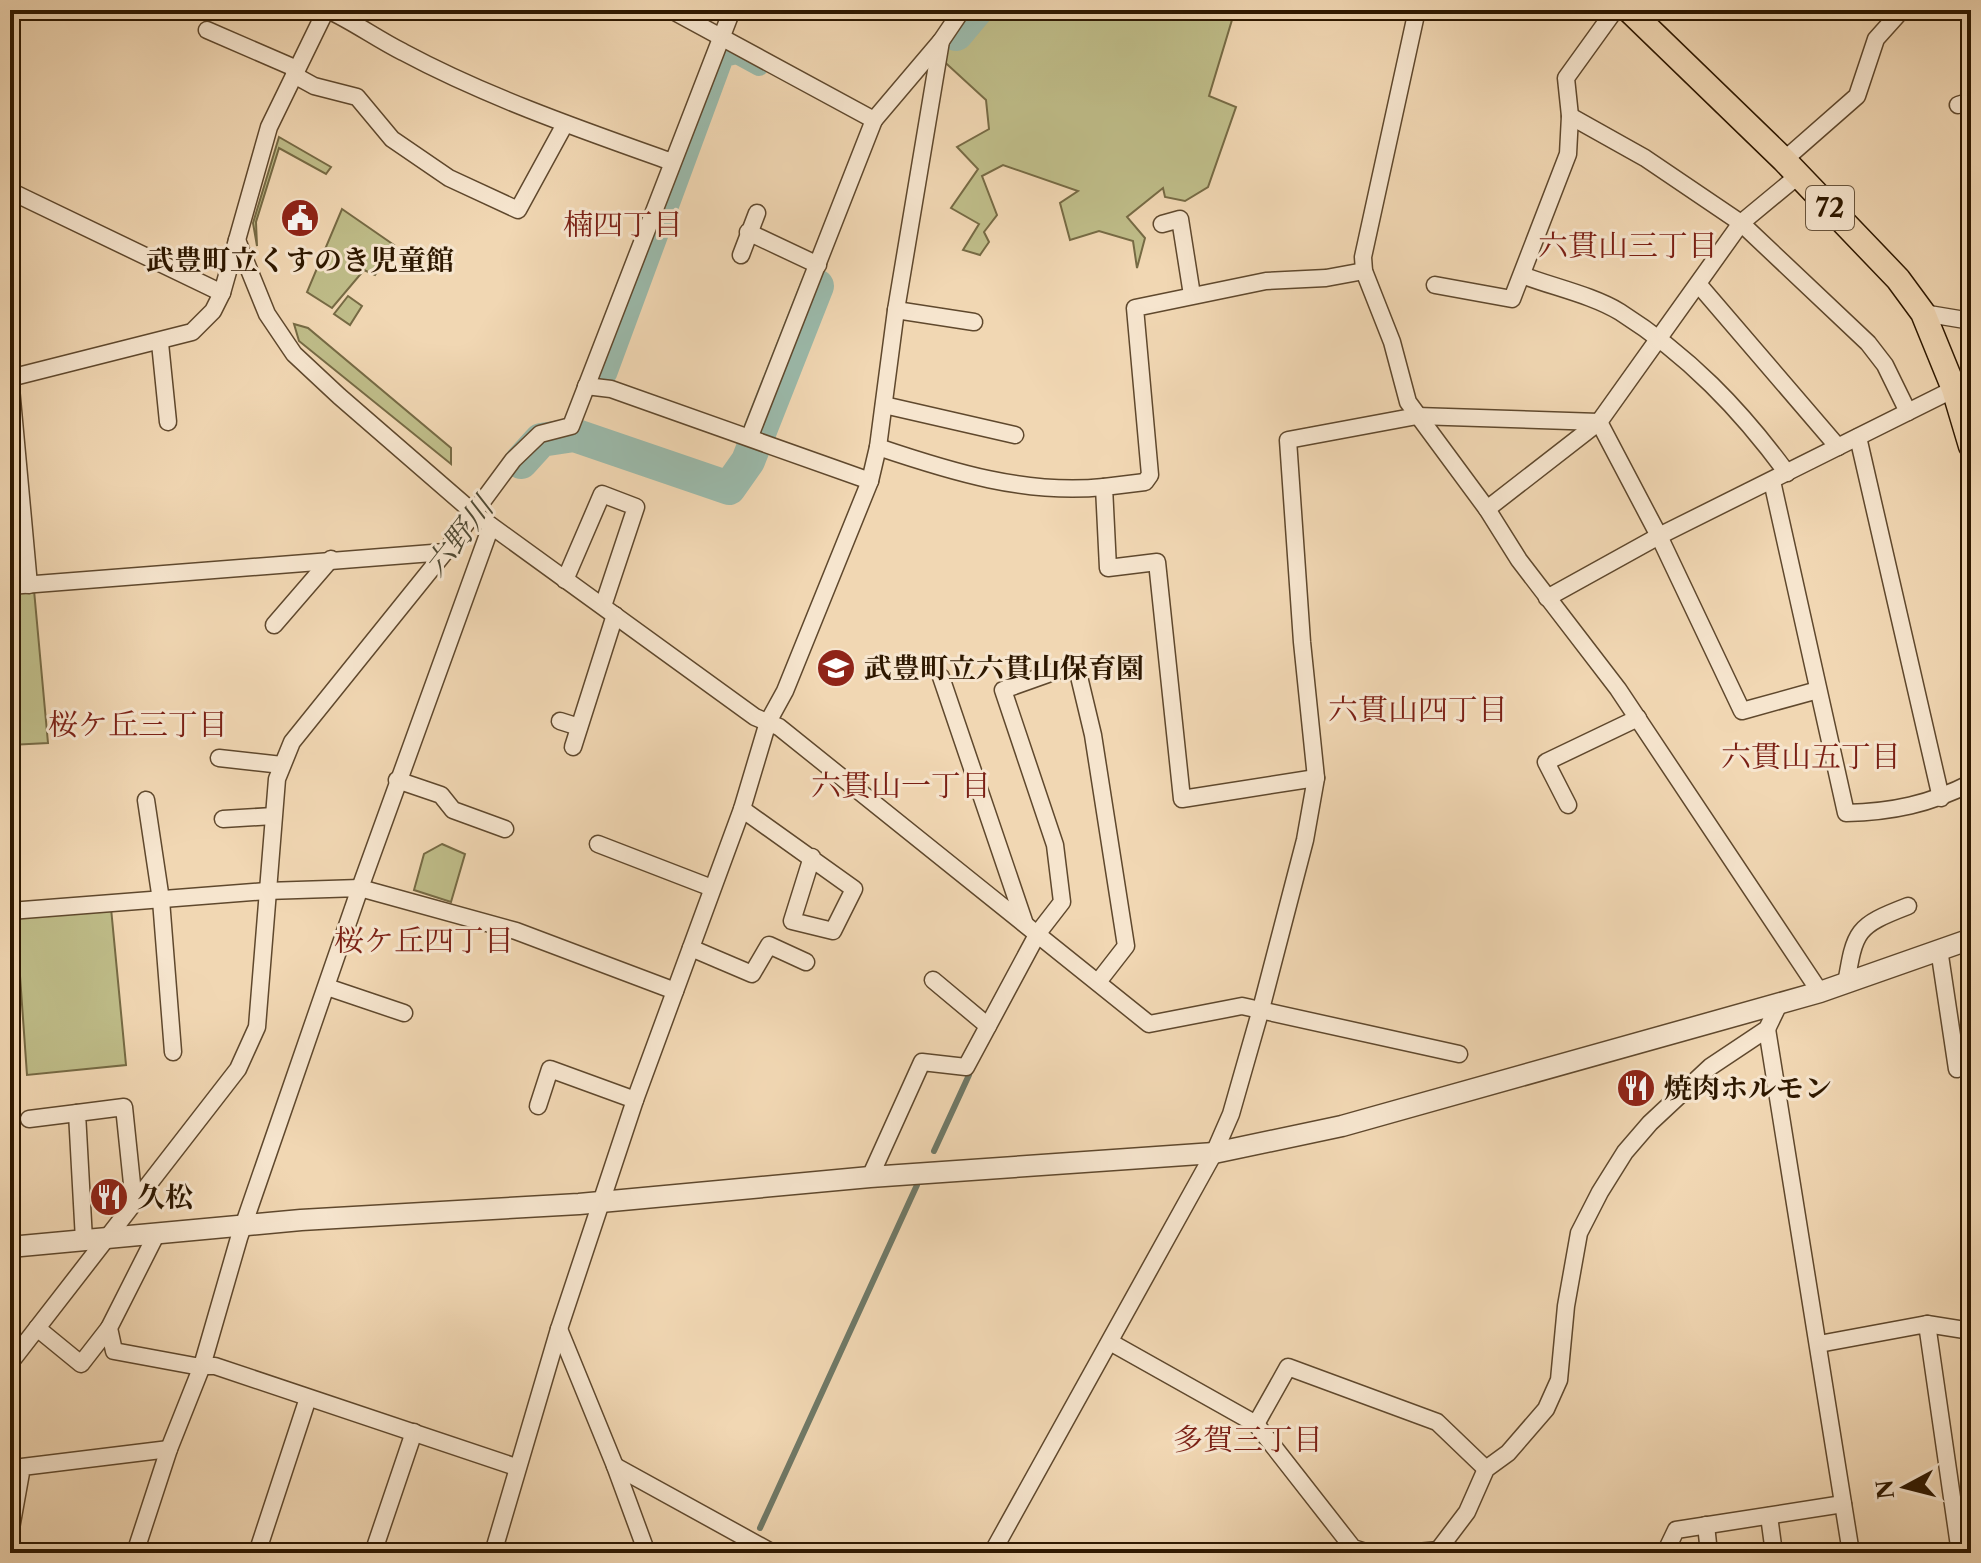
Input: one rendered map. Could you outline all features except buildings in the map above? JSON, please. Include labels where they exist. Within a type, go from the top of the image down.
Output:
[{"type":"main road","name":"72","points":[[1629,10],[1791,168],[1898,279],[1923,313],[1954,389],[1971,446]]},
{"type":"street","points":[[29,585],[10,378],[160,343],[192,332],[213,311],[222,293],[269,127],[327,10],[363,27],[402,52],[565,124],[672,162]]},
{"type":"street","points":[[671,10],[874,120]]},
{"type":"street","points":[[135,1553],[169,1449],[202,1366],[214,1317],[397,780],[481,518],[513,460],[540,434],[571,426],[732,10]]},
{"type":"street","points":[[756,439],[874,120],[941,41],[962,10]]},
{"type":"street","points":[[1417,10],[1363,257],[1364,271],[1392,342],[1408,402],[1487,509],[1547,598],[1638,718],[1820,992]]},
{"type":"street","points":[[1435,285],[1512,299],[1568,154],[1570,116],[1566,78],[1615,10]]},
{"type":"street","points":[[1487,509],[1599,422],[1741,223],[1857,96],[1876,39],[1902,10]]},
{"type":"street","points":[[207,30],[296,72],[314,86],[357,97],[392,139],[449,178],[518,210],[565,124]]},
{"type":"street","points":[[493,1553],[559,1329],[635,1100],[742,809],[768,722],[785,691],[870,481],[878,447],[896,310],[941,41]]},
{"type":"street","points":[[1570,116],[1645,158],[1741,223],[1868,343],[1885,365],[1908,412]]},
{"type":"street","points":[[10,191],[222,293]]},
{"type":"street","points":[[741,255],[757,213]]},
{"type":"street","points":[[1162,224],[1180,219],[1192,295]]},
{"type":"street","points":[[748,232],[818,265]]},
{"type":"street","points":[[237,240],[267,314],[294,354],[481,518],[755,717],[768,722],[1149,1024],[1242,1006],[1459,1054]]},
{"type":"street","points":[[878,447],[963,476],[1068,490],[1145,482],[1150,475],[1135,308],[1266,281],[1326,278],[1364,271]]},
{"type":"street","points":[[1522,275],[1618,311],[1709,379],[1748,421],[1780,477],[1818,690],[1846,813],[1907,808],[1941,798],[1971,783]]},
{"type":"street","points":[[1699,285],[1838,447]]},
{"type":"street","points":[[896,310],[974,322]]},
{"type":"street","points":[[1923,313],[1971,321]]},
{"type":"street","points":[[160,343],[168,422]]},
{"type":"street","points":[[586,386],[611,389],[870,481]]},
{"type":"street","points":[[1547,598],[1659,536],[1954,389]]},
{"type":"street","points":[[884,405],[1015,435]]},
{"type":"street","points":[[992,1553],[1214,1153],[1231,1114],[1261,1009],[1305,840],[1316,778],[1302,642],[1288,440],[1417,416],[1599,422]]},
{"type":"street","points":[[1599,422],[1659,536],[1742,711],[1818,690]]},
{"type":"street","points":[[1858,437],[1941,798]]},
{"type":"street","points":[[1104,487],[1108,568],[1157,562],[1182,799],[1316,778]]},
{"type":"street","points":[[565,580],[602,494],[636,507],[573,747]]},
{"type":"street","points":[[10,1363],[41,1331],[134,1203],[238,1069],[257,1027],[277,779],[292,742],[445,552],[481,518]]},
{"type":"street","points":[[10,586],[445,552]]},
{"type":"street","points":[[274,625],[331,559]]},
{"type":"street","points":[[870,1177],[922,1062],[966,1067],[1032,929],[1062,902],[1055,845],[1003,690],[1076,664],[1093,735],[1126,946],[1098,982]]},
{"type":"street","points":[[941,677],[1032,929]]},
{"type":"street","points":[[1568,805],[1546,762],[1638,718]]},
{"type":"street","points":[[560,721],[579,727]]},
{"type":"street","points":[[219,758],[282,765]]},
{"type":"street","points":[[397,780],[441,795],[453,810],[505,829]]},
{"type":"street","points":[[146,800],[161,900],[173,1052]]},
{"type":"street","points":[[742,809],[812,857],[854,889],[833,931],[792,921],[812,857]]},
{"type":"street","points":[[223,819],[273,816]]},
{"type":"street","points":[[598,844],[712,888]]},
{"type":"street","points":[[10,911],[268,891],[360,888],[516,931],[675,991]]},
{"type":"street","points":[[1846,984],[1853,947],[1867,922],[1908,906]]},
{"type":"street","points":[[10,1247],[870,1177],[1214,1153],[1342,1126],[1779,1004],[1846,984],[1971,939]]},
{"type":"street","points":[[691,948],[752,974],[769,945],[806,962]]},
{"type":"street","points":[[1939,949],[1957,1069]]},
{"type":"street","points":[[933,980],[988,1026]]},
{"type":"street","points":[[327,987],[404,1013]]},
{"type":"street","points":[[1406,1553],[1437,1551],[1467,1512],[1486,1469],[1529,1432],[1546,1409],[1559,1380],[1566,1306],[1579,1233],[1625,1152],[1650,1123],[1710,1067],[1767,1029],[1779,1004]]},
{"type":"street","points":[[1767,1029],[1851,1553]]},
{"type":"street","points":[[538,1106],[550,1069],[635,1100]]},
{"type":"street","points":[[29,1119],[124,1107],[134,1203]]},
{"type":"street","points":[[77,1113],[84,1240]]},
{"type":"street","points":[[41,1331],[81,1364],[109,1328],[156,1235]]},
{"type":"street","points":[[1819,1344],[1927,1324],[1971,1331]]},
{"type":"street","points":[[1927,1324],[1960,1553]]},
{"type":"street","points":[[109,1328],[114,1351],[215,1366],[516,1467]]},
{"type":"street","points":[[559,1329],[647,1553]]},
{"type":"street","points":[[1110,1342],[1256,1424],[1353,1548],[1369,1553]]},
{"type":"street","points":[[1256,1424],[1288,1367],[1437,1422],[1486,1469]]},
{"type":"street","points":[[257,1553],[308,1398]]},
{"type":"street","points":[[373,1553],[414,1432]]},
{"type":"street","points":[[10,1534],[22,1467],[169,1449]]},
{"type":"street","points":[[615,1466],[773,1553]]},
{"type":"street","points":[[1665,1553],[1676,1530],[1843,1504]]},
{"type":"street","points":[[1769,1516],[1774,1553]]},
{"type":"street","points":[[1706,1525],[1709,1553]]},
{"type":"shaded area","points":[[976,10],[1235,10],[1209,96],[1236,107],[1208,187],[1185,201],[1165,197],[1163,188],[1127,217],[1145,238],[1137,268],[1133,241],[1099,231],[1070,240],[1060,203],[1078,191],[1003,165],[982,176],[997,215],[984,232],[989,242],[980,255],[963,250],[979,224],[951,208],[978,169],[957,147],[989,129],[986,100],[938,56]]},
{"type":"shaded area","points":[[279,137],[331,167],[326,174],[279,148],[256,222],[257,246],[253,223]]},
{"type":"shaded area","points":[[342,209],[394,245],[375,275],[364,270],[332,308],[307,292]]},
{"type":"shaded area","points":[[348,296],[362,306],[350,325],[334,314]]},
{"type":"shaded area","points":[[294,324],[308,328],[451,448],[451,464],[299,341]]},
{"type":"shaded area","points":[[34,590],[48,743],[10,745],[10,592]]},
{"type":"shaded area","points":[[442,844],[465,854],[451,902],[414,890],[424,854]]},
{"type":"shaded area","points":[[111,908],[126,1065],[27,1075],[19,962],[10,917]]},
{"type":"waterway","name":"六野川","points":[[956,34],[976,10]]},
{"type":"waterway","points":[[607,374],[724,57],[737,54],[759,66]]},
{"type":"waterway","name":"六野川","points":[[521,462],[541,440],[574,435],[729,488],[748,461],[817,286]]},
{"type":"waterway","points":[[934,1151],[969,1075]]},
{"type":"waterway","points":[[760,1528],[917,1185]]},
{"type":"waterway","points":[[733,1553],[745,1547]]},
{"type":"place","name":"武豊町立くすのき児童館","points":[[300,218]]},
{"type":"place","name":"武豊町立六貫山保育園","points":[[836,668]]},
{"type":"place","name":"焼肉ホルモン","points":[[1636,1088]]},
{"type":"place","name":"久松","points":[[109,1197]]},
{"type":"district","name":"楠四丁目","points":[[623,225]]},
{"type":"district","name":"六貫山三丁目","points":[[1628,246]]},
{"type":"district","name":"六貫山四丁目","points":[[1418,710]]},
{"type":"district","name":"桜ケ丘三丁目","points":[[138,725]]},
{"type":"district","name":"六貫山五丁目","points":[[1811,757]]},
{"type":"district","name":"六貫山一丁目","points":[[901,786]]},
{"type":"district","name":"桜ケ丘四丁目","points":[[424,941]]},
{"type":"district","name":"多賀三丁目","points":[[1248,1440]]}]
